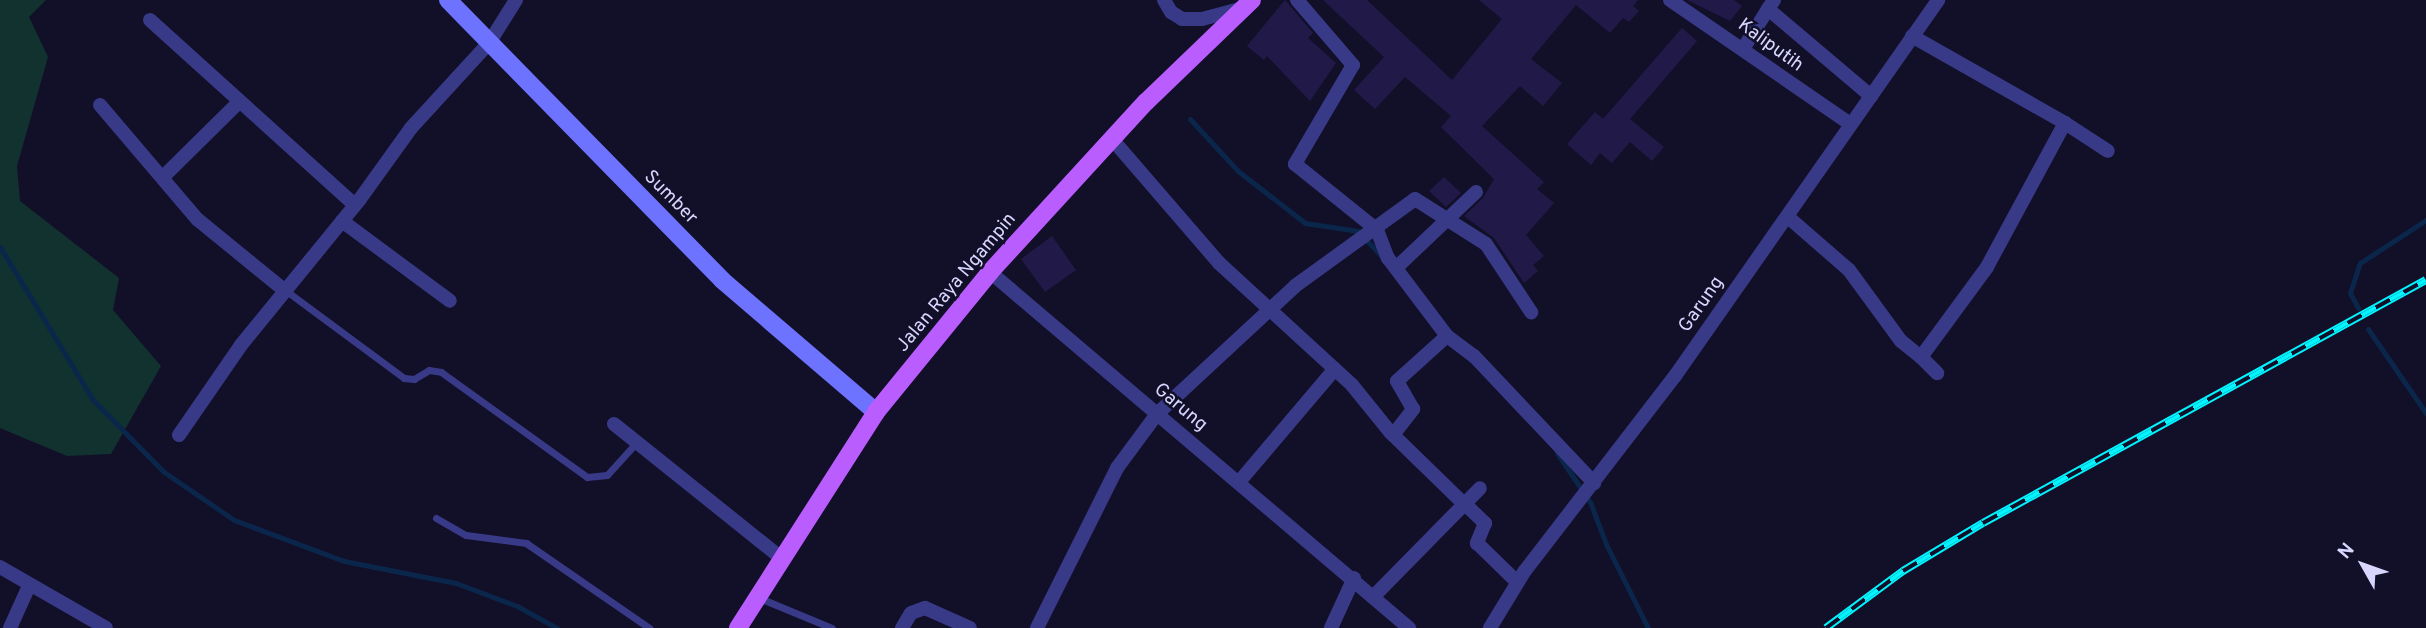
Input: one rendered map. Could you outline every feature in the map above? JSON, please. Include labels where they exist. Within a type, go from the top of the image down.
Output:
[{"type":"main road","name":"Jalan Raya Ngampin","points":[[738,628],[780,556],[876,412],[990,272],[1112,139],[1246,4]]},
{"type":"street","name":"Sumber","points":[[448,0],[722,280],[876,412]]},
{"type":"street","points":[[180,435],[284,290],[355,205],[411,128],[489,43],[516,0]]},
{"type":"street","points":[[1164,0],[1171,12],[1182,19],[1202,19],[1246,4]]},
{"type":"street","points":[[1297,0],[1353,65],[1295,164],[1377,230],[1442,341],[1474,355],[1594,483]]},
{"type":"street","name":"Garung","points":[[1490,628],[1517,582],[1594,483],[1788,217],[1849,123],[1938,0]]},
{"type":"street","name":"Kaliputih","points":[[1677,2],[1849,123]]},
{"type":"street","points":[[1743,49],[1771,5],[1871,96]]},
{"type":"street","points":[[150,20],[238,103],[355,205]]},
{"type":"street","points":[[1912,36],[2065,123],[2108,151]]},
{"type":"street","points":[[163,177],[238,103]]},
{"type":"street","points":[[100,105],[224,244],[284,290]]},
{"type":"street","points":[[1922,357],[1987,267],[2065,123]]},
{"type":"street","points":[[1112,139],[1196,238],[1335,369],[1393,435],[1485,523],[1477,543],[1517,582]]},
{"type":"street","points":[[1397,267],[1450,220],[1476,192]]},
{"type":"street","points":[[1037,628],[1117,468],[1157,414],[1269,309],[1415,199],[1486,244],[1531,312]]},
{"type":"street","points":[[1788,217],[1849,270],[1901,341],[1937,373]]},
{"type":"street","points":[[342,221],[450,301]]},
{"type":"street","name":"Garung","points":[[990,272],[1354,578],[1409,628]]},
{"type":"street","points":[[1393,435],[1413,410],[1397,381],[1442,341]]},
{"type":"street","points":[[1239,482],[1335,369]]},
{"type":"street","points":[[614,424],[780,556]]},
{"type":"street","points":[[1374,596],[1480,488]]},
{"type":"street","points":[[0,567],[106,628]]},
{"type":"street","points":[[1331,628],[1354,578]]},
{"type":"street","points":[[10,628],[29,586]]},
{"type":"street","points":[[902,628],[911,613],[925,608],[971,628]]},
{"type":"lane","points":[[284,290],[404,378],[414,379],[429,370],[441,372],[587,477],[607,475],[637,442]]},
{"type":"lane","points":[[436,518],[466,534],[526,543],[649,628]]},
{"type":"lane","points":[[756,597],[832,628]]},
{"type":"green space","points":[[0,0],[46,0],[29,17],[48,57],[17,166],[20,201],[119,278],[113,310],[161,366],[111,454],[67,456],[0,428]]},
{"type":"building","points":[[1285,0],[1313,33],[1308,38],[1336,63],[1310,101],[1267,56],[1264,60],[1247,46]]},
{"type":"building","points":[[1323,0],[1367,0],[1452,80],[1502,19],[1479,0],[1638,0],[1633,6],[1639,11],[1629,22],[1623,18],[1610,33],[1576,5],[1531,59],[1562,83],[1543,106],[1520,86],[1482,126],[1544,182],[1537,189],[1554,203],[1526,235],[1544,256],[1533,265],[1538,271],[1524,283],[1494,238],[1464,216],[1483,198],[1494,179],[1441,127],[1451,116],[1405,77],[1375,109],[1354,90],[1384,57]]},
{"type":"building","points":[[1687,0],[1734,0],[1742,6],[1730,21]]},
{"type":"building","points":[[1682,28],[1697,41],[1630,119],[1664,147],[1652,161],[1630,142],[1612,163],[1600,153],[1591,165],[1567,144],[1595,112],[1603,119]]},
{"type":"building","points":[[1444,177],[1461,193],[1446,207],[1429,191]]},
{"type":"building","points":[[1052,236],[1076,270],[1045,292],[1021,259]]},
{"type":"waterway","points":[[1190,119],[1238,171],[1305,223],[1358,231],[1383,258]]},
{"type":"waterway","points":[[2358,308],[2350,293],[2360,263],[2426,220]]},
{"type":"waterway","points":[[0,247],[93,400],[164,472],[234,520],[344,561],[456,583],[517,606],[557,628]]},
{"type":"waterway","points":[[2368,329],[2426,413]]},
{"type":"waterway","points":[[1557,453],[1590,502],[1606,544],[1648,628]]},
{"type":"railway","points":[[1826,628],[1903,571],[1983,523],[2426,280]]}]
